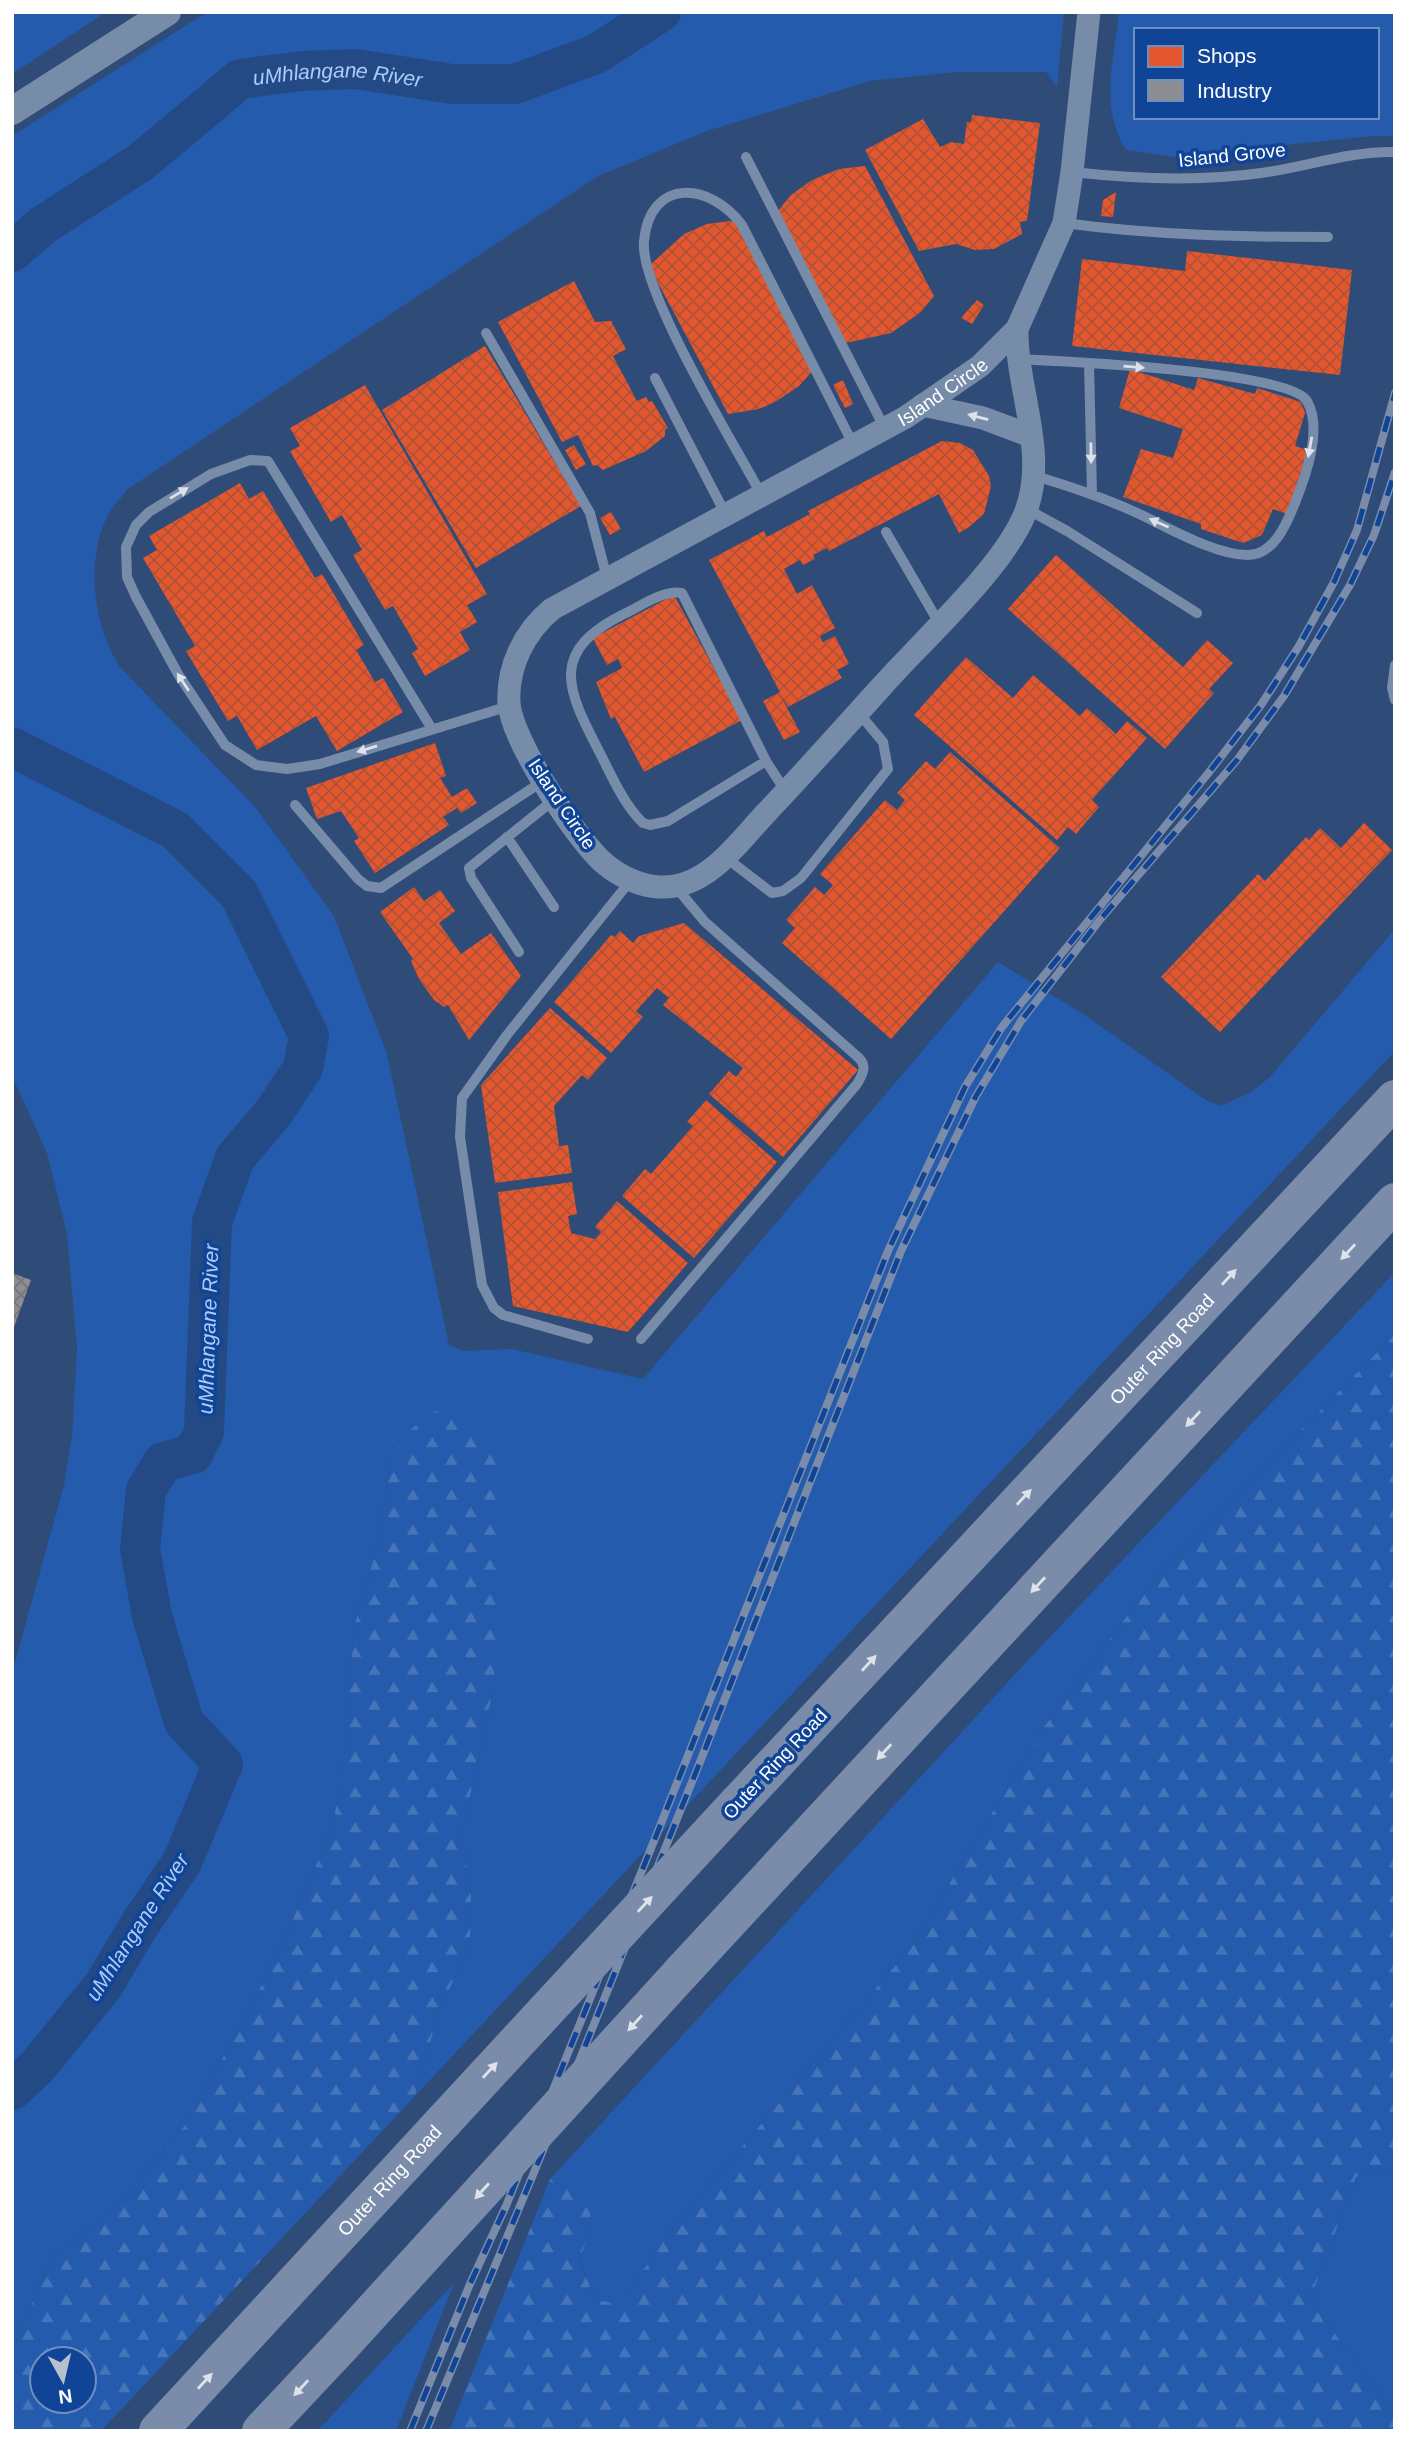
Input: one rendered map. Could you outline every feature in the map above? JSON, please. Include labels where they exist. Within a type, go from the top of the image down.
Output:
[{"type":"highway","name":"Outer Ring Road","points":[[158,2431],[738,1803],[1395,1099]]},
{"type":"highway","points":[[261,2431],[1395,1202]]},
{"type":"street","points":[[12,111],[167,12]]},
{"type":"street","name":"Island Circle","points":[[1017,329],[1017,359],[1031,436],[1035,476],[1027,509],[1016,535],[725,857],[696,879],[675,886],[660,887],[631,880],[603,862],[549,790],[514,727],[509,706],[509,681],[518,654],[538,620],[552,609],[885,429],[980,366],[1017,329],[1064,223],[1089,12]]},
{"type":"street","points":[[923,405],[983,418],[1031,436]]},
{"type":"lane","name":"Island Grove","points":[[1072,172],[1126,178],[1184,179],[1262,173],[1331,158],[1395,152]]},
{"type":"lane","points":[[746,157],[885,429]]},
{"type":"lane","points":[[762,496],[661,305],[646,270],[644,241],[651,213],[660,202],[676,193],[689,191],[716,198],[742,225],[854,446]]},
{"type":"lane","points":[[1064,223],[1120,230],[1240,237],[1328,236]]},
{"type":"lane","points":[[486,333],[590,513],[607,578]]},
{"type":"lane","points":[[1017,359],[1230,376],[1291,388],[1307,401],[1312,419],[1304,478],[1287,522],[1262,552],[1240,554],[1210,545],[1092,494],[1035,476]]},
{"type":"lane","points":[[1089,363],[1092,494]]},
{"type":"lane","points":[[655,378],[726,515]]},
{"type":"lane","points":[[432,729],[273,465],[256,459],[211,474],[149,512],[129,536],[124,563],[136,597],[177,674],[225,745],[256,765],[287,769],[320,764],[509,706]]},
{"type":"lane","points":[[1027,509],[1197,612]]},
{"type":"lane","points":[[886,532],[939,623]]},
{"type":"lane","points":[[766,761],[668,821],[650,825],[643,823],[606,766],[570,690],[570,675],[576,653],[585,639],[603,624],[669,593],[682,593],[766,761],[786,792]]},
{"type":"lane","points":[[1395,665],[1392,688],[1395,700]]},
{"type":"lane","points":[[725,857],[765,891],[772,893],[783,891],[802,878],[888,769],[883,742],[858,712]]},
{"type":"lane","points":[[295,805],[358,879],[367,886],[381,888],[549,790]]},
{"type":"lane","points":[[519,952],[469,870],[507,837],[549,790]]},
{"type":"lane","points":[[507,837],[554,907]]},
{"type":"lane","points":[[588,1339],[503,1315],[488,1299],[482,1284],[460,1137],[459,1107],[480,1070],[631,880]]},
{"type":"lane","points":[[641,1339],[799,1156],[857,1084],[864,1071],[859,1058],[705,922],[675,886]]},
{"type":"green space","points":[[12,12],[106,12],[12,74]]},
{"type":"green space","points":[[207,12],[1064,12],[1057,87],[1046,72],[956,72],[870,81],[707,131],[598,176],[128,489],[108,515],[96,552],[95,593],[104,632],[120,667],[256,808],[334,916],[387,1054],[449,1345],[464,1351],[512,1349],[643,1379],[998,962],[1085,1015],[1206,1100],[1221,1106],[1251,1092],[1270,1077],[1395,929],[1395,1051],[415,2096],[440,2008],[470,1947],[471,1897],[462,1833],[493,1691],[390,1462],[379,1540],[354,1627],[344,1765],[332,1829],[276,1958],[190,2119],[117,2207],[52,2257],[12,2349],[12,1673],[64,1485],[72,1436],[77,1348],[67,1234],[47,1153],[12,1076],[12,136]]},
{"type":"green space","points":[[1119,12],[1395,12],[1395,136],[1372,136],[1174,157],[1126,150],[1113,117],[1110,83]]},
{"type":"green space","points":[[1395,1272],[1395,1334],[1150,1585],[1041,1731],[912,1946],[669,2233],[619,2306],[595,2299],[579,2259],[592,2228],[569,2189],[550,2179],[1030,1658]]},
{"type":"green space","points":[[1395,1334],[1395,2168],[1356,2177],[1310,2299],[1395,2417],[1395,2431],[449,2431],[550,2179],[569,2189],[590,2210],[592,2228],[579,2260],[595,2299],[619,2305],[669,2233],[912,1946],[1041,1731],[1150,1585]]},
{"type":"green space","points":[[435,1411],[456,1412],[495,1457],[504,1521],[493,1691],[462,1833],[471,1897],[470,1947],[440,2008],[415,2096],[101,2431],[12,2431],[12,2349],[52,2257],[117,2207],[190,2119],[276,1958],[332,1829],[344,1765],[354,1627],[379,1540],[390,1462],[407,1432]]},
{"type":"green space","points":[[1395,2168],[1395,2417],[1310,2299],[1356,2177]]},
{"type":"green space","points":[[454,2283],[396,2431],[317,2431],[324,2424]]},
{"type":"building: Shops","points":[[972,115],[1040,123],[1027,221],[1020,222],[1022,234],[994,249],[975,250],[956,244],[919,251],[865,150],[923,119],[940,147],[951,142],[964,144],[967,122],[971,122]]},
{"type":"building: Shops","points":[[865,166],[934,296],[921,312],[891,333],[846,343],[777,212],[791,195],[812,180],[839,169]]},
{"type":"building: Shops","points":[[1116,192],[1113,217],[1101,216],[1103,200]]},
{"type":"building: Shops","points":[[737,220],[816,367],[799,386],[775,402],[759,409],[728,414],[649,266],[684,234],[707,224]]},
{"type":"building: Shops","points":[[1187,251],[1352,270],[1340,375],[1072,346],[1082,259],[1185,271]]},
{"type":"building: Shops","points":[[574,281],[595,322],[611,321],[626,349],[613,356],[637,401],[646,397],[649,402],[652,401],[668,428],[665,430],[665,436],[646,451],[603,470],[597,465],[593,466],[578,435],[562,442],[498,322]]},
{"type":"building: Shops","points":[[977,300],[984,305],[972,324],[961,318]]},
{"type":"building: Shops","points":[[485,346],[581,506],[476,568],[382,410]]},
{"type":"building: Shops","points":[[1130,369],[1194,390],[1198,378],[1255,394],[1257,388],[1301,402],[1305,413],[1295,446],[1308,450],[1287,514],[1273,509],[1262,535],[1243,543],[1201,529],[1201,524],[1123,497],[1141,449],[1173,458],[1183,429],[1119,408]]},
{"type":"building: Shops","points":[[843,380],[853,404],[845,408],[833,385]]},
{"type":"building: Shops","points":[[365,385],[487,594],[467,605],[477,622],[460,632],[470,650],[425,676],[412,653],[418,649],[393,606],[385,610],[353,555],[362,550],[342,515],[331,522],[290,451],[300,446],[290,428]]},
{"type":"building: Shops","points":[[942,441],[960,443],[973,450],[989,476],[991,486],[984,514],[969,527],[959,533],[939,494],[829,551],[827,548],[813,555],[815,559],[803,565],[800,560],[784,569],[797,594],[812,585],[835,628],[820,636],[823,642],[835,636],[849,664],[837,670],[842,678],[788,707],[780,695],[800,732],[784,740],[763,701],[780,692],[709,560],[764,531],[767,537],[810,514],[808,511]]},
{"type":"building: Shops","points":[[574,445],[586,464],[576,470],[565,450]]},
{"type":"building: Shops","points":[[240,483],[249,499],[263,491],[315,578],[322,574],[364,645],[356,650],[375,682],[383,678],[403,712],[337,751],[316,716],[257,750],[237,716],[228,721],[186,651],[195,646],[143,558],[157,550],[149,536]]},
{"type":"building: Shops","points":[[611,512],[621,529],[610,535],[600,518]]},
{"type":"building: Shops","points":[[1056,555],[1183,667],[1207,640],[1233,663],[1209,689],[1214,693],[1165,749],[1008,609]]},
{"type":"building: Shops","points":[[674,595],[742,720],[644,772],[615,717],[611,719],[596,682],[622,668],[618,659],[607,665],[593,638]]},
{"type":"building: Shops","points":[[966,657],[1013,698],[1033,675],[1080,716],[1087,708],[1116,734],[1127,721],[1147,738],[1092,800],[1099,807],[1076,834],[1068,827],[1057,840],[914,715]]},
{"type":"building: Shops","points":[[435,743],[446,776],[440,778],[452,797],[467,788],[477,803],[461,813],[457,808],[443,817],[449,825],[375,873],[354,841],[359,838],[341,811],[317,819],[306,788]]},
{"type":"building: Shops","points":[[950,752],[1060,848],[891,1039],[782,943],[795,928],[786,920],[815,887],[824,895],[833,885],[820,874],[885,800],[897,810],[905,800],[897,793],[926,761],[935,769]]},
{"type":"building: Shops","points":[[1364,823],[1392,850],[1220,1032],[1161,977],[1258,874],[1265,881],[1306,837],[1309,840],[1320,828],[1341,848]]},
{"type":"building: Shops","points":[[414,887],[424,901],[440,890],[455,911],[439,923],[461,954],[491,933],[521,976],[469,1040],[448,1005],[444,1007],[434,1000],[419,979],[411,961],[413,959],[380,912]]},
{"type":"building: Shops","points":[[684,923],[858,1070],[783,1157],[709,1094],[729,1071],[736,1077],[743,1068],[663,1005],[669,998],[657,988],[636,1011],[643,1017],[611,1053],[554,1002],[611,935],[615,937],[620,931],[633,943],[639,936]]},
{"type":"building: Shops","points":[[550,1008],[607,1058],[588,1080],[582,1075],[554,1106],[559,1146],[568,1145],[572,1173],[495,1183],[481,1085]]},
{"type":"building: Shops","points":[[706,1100],[777,1162],[694,1258],[622,1196],[645,1169],[651,1174],[693,1126],[687,1122]]},
{"type":"building: Shops","points":[[572,1182],[577,1214],[568,1216],[571,1233],[595,1239],[601,1232],[595,1227],[617,1201],[688,1263],[628,1332],[513,1306],[498,1192]]},
{"type":"building: Industry","points":[[12,1273],[31,1280],[13,1330],[12,1330]]},
{"type":"waterway","name":"uMhlangane River","points":[[12,252],[43,225],[141,162],[240,79],[302,71],[356,69],[452,84],[515,84],[596,54],[661,12]]},
{"type":"waterway","name":"uMhlangane River","points":[[12,747],[175,830],[239,894],[309,1036],[303,1068],[274,1112],[235,1158],[212,1222],[204,1432],[193,1454],[163,1462],[146,1490],[140,1549],[152,1616],[184,1722],[223,1764],[182,1862],[140,1924],[103,1986],[36,2068],[12,2090]]},
{"type":"railway","points":[[410,2431],[470,2284],[506,2206],[658,1831],[888,1251],[965,1087],[1002,1027],[1210,771],[1261,705],[1299,646],[1334,582],[1357,530],[1395,393]]},
{"type":"railway","points":[[426,2431],[700,1762],[901,1251],[976,1096],[1021,1021],[1099,921],[1237,760],[1284,696],[1350,585],[1374,535],[1395,472]]}]
